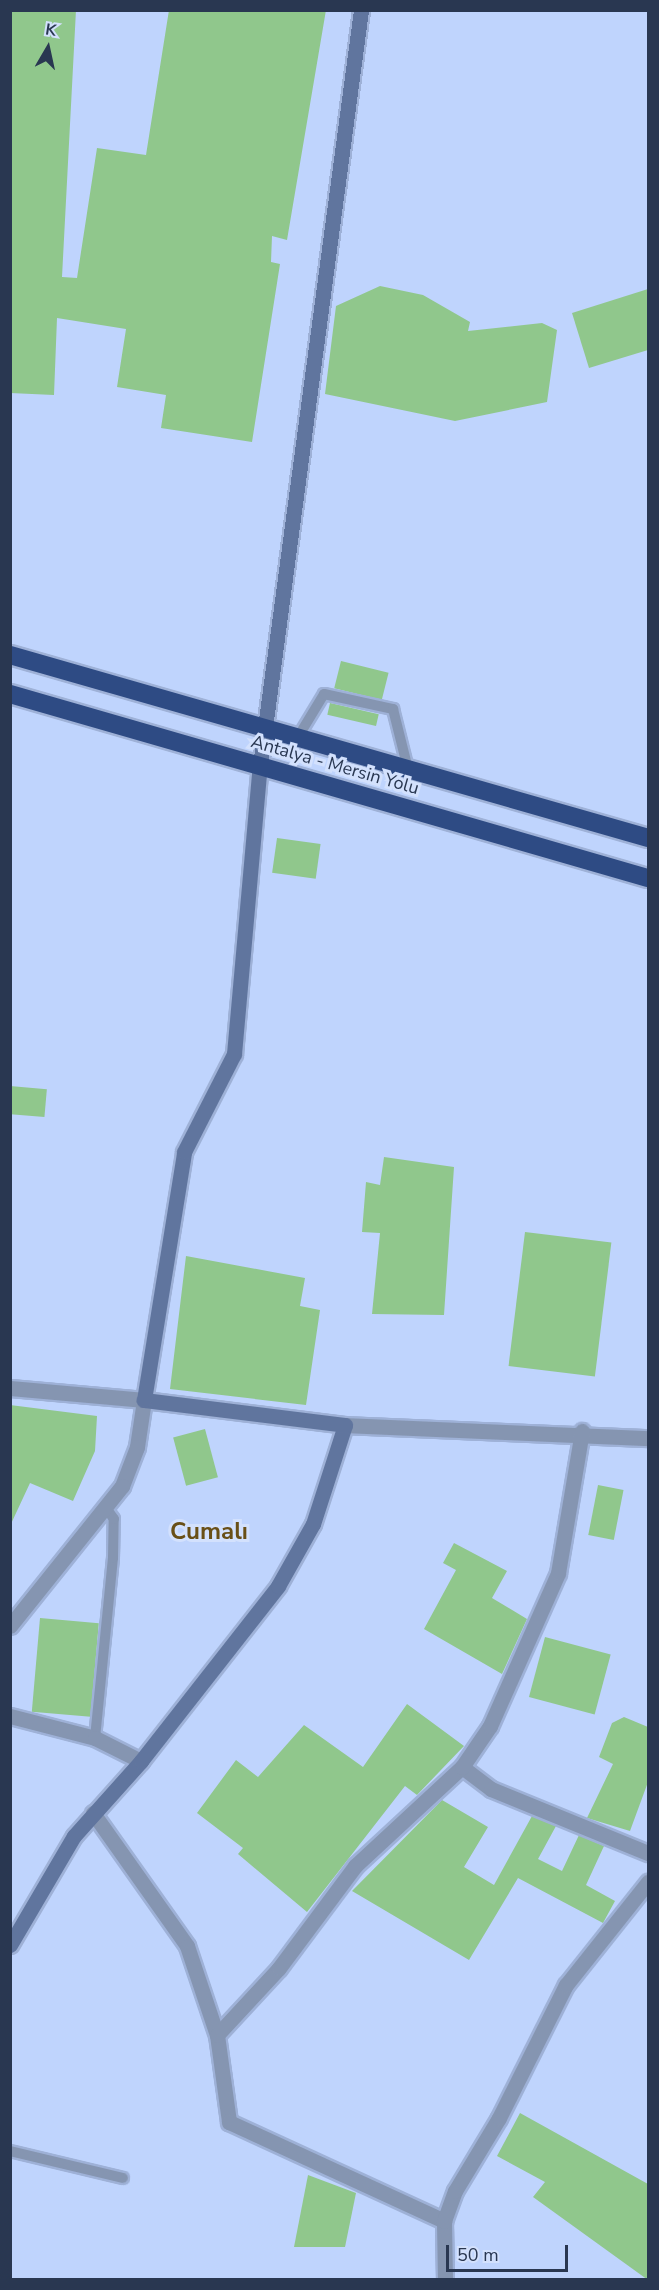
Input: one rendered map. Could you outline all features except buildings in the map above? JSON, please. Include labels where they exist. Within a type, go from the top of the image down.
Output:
[{"type":"highway","name":"Antalya - Mersin Yolu","points":[[10,655],[648,838]]},
{"type":"highway","name":"Antalya - Mersin Yolu","points":[[10,694],[648,878]]},
{"type":"street","points":[[10,1626],[106,1508],[131,1467],[184,1152],[234,1054],[260,765],[361,10]]},
{"type":"street","points":[[10,1388],[144,1400],[345,1425],[582,1431],[648,1438]]},
{"type":"street","points":[[10,1945],[54,1865],[93,1813],[141,1761],[297,1556],[326,1494],[345,1425]]},
{"type":"street","points":[[217,2035],[279,1968],[355,1866],[462,1767],[490,1726],[549,1599],[566,1542],[582,1431]]},
{"type":"street","points":[[10,1716],[95,1738],[141,1761]]},
{"type":"street","points":[[462,1767],[492,1789],[648,1853]]},
{"type":"street","points":[[93,1813],[187,1946],[217,2035],[230,2122],[444,2221]]},
{"type":"street","points":[[445,2280],[444,2221],[552,2009],[648,1882]]},
{"type":"lane","points":[[298,737],[324,694],[393,709],[408,769]]},
{"type":"lane","points":[[95,1738],[113,1558],[113,1516],[106,1508]]},
{"type":"lane","points":[[10,2151],[123,2178]]},
{"type":"district","name":"Cumalı","points":[[209,1532]]}]
